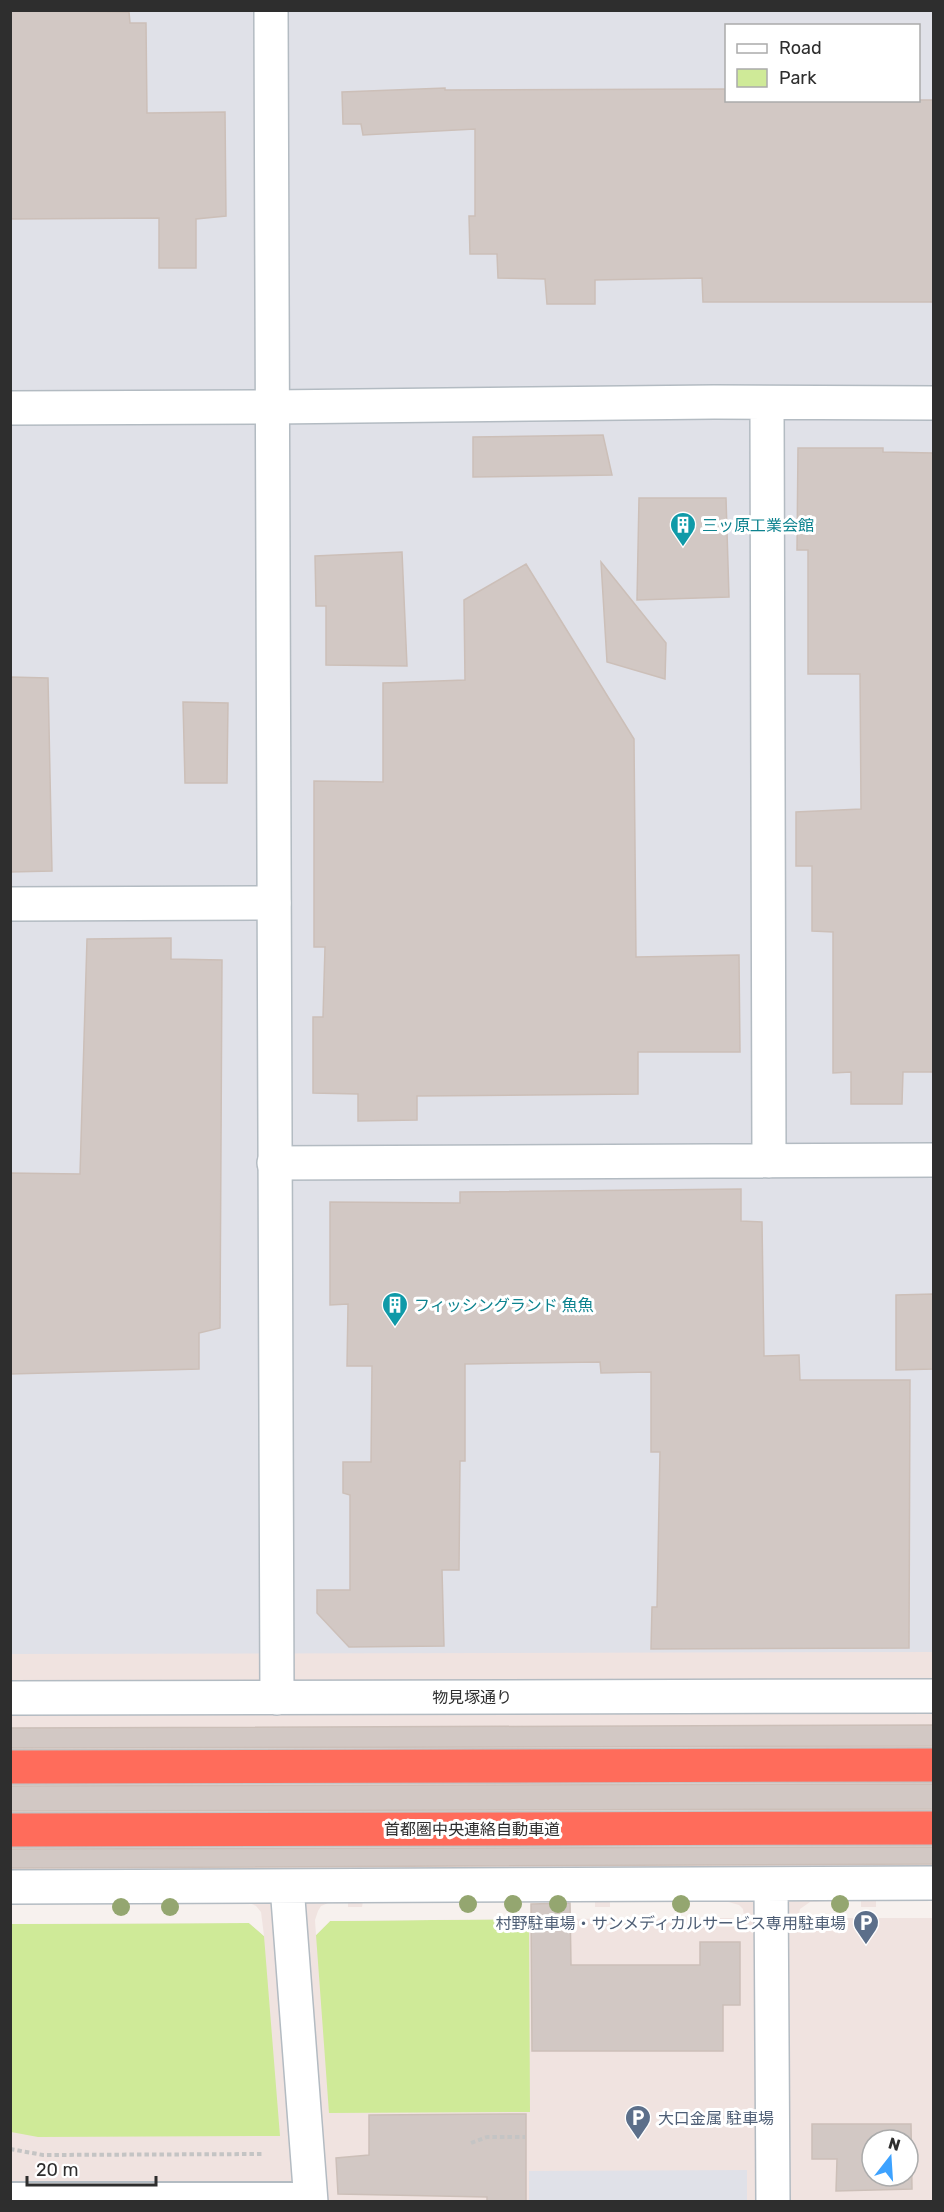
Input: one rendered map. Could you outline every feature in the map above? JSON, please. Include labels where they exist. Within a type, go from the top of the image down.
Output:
[{"type":"highway","points":[[10,1767],[933,1765]]},
{"type":"highway","name":"首都圏中央連絡自動車道","points":[[10,1830],[933,1828]]},
{"type":"street","points":[[272,10],[277,1698]]},
{"type":"street","points":[[10,408],[714,402],[933,403]]},
{"type":"street","points":[[767,403],[769,1161]]},
{"type":"street","points":[[10,904],[274,903]]},
{"type":"street","points":[[274,1163],[933,1160]]},
{"type":"street","name":"物見塚通り","points":[[10,1698],[933,1696]]},
{"type":"street","points":[[10,1887],[933,1883]]},
{"type":"street","points":[[771,1884],[773,2202]]},
{"type":"street","points":[[287,1886],[310,2198]]},
{"type":"lane","points":[[10,2194],[310,2198]]},
{"type":"path","points":[[471,2144],[487,2137],[525,2137]]},
{"type":"path","points":[[10,2149],[43,2155],[262,2154]]},
{"type":"shaded area","points":[[10,11],[933,11],[933,1652],[11,1654]]},
{"type":"shaded area","points":[[933,1900],[933,1918],[810,1918],[798,1931],[800,1909],[810,1902],[832,1901],[832,1907],[847,1907],[847,1901],[861,1901],[861,1907],[876,1907],[876,1901]]},
{"type":"shaded area","points":[[333,1901],[348,1901],[348,1907],[362,1907],[363,1901],[460,1901],[461,1907],[475,1907],[476,1901],[505,1901],[506,1907],[520,1907],[521,1901],[550,1901],[551,1907],[565,1907],[566,1901],[595,1901],[595,1907],[610,1907],[610,1901],[674,1901],[674,1907],[689,1907],[690,1901],[725,1901],[739,1905],[743,1909],[746,1933],[732,1918],[330,1921],[316,1935],[315,1920],[318,1911],[321,1906]]},
{"type":"shaded area","points":[[248,1902],[261,1912],[264,1936],[249,1923],[11,1924],[10,1903]]},
{"type":"shaded area","points":[[747,2170],[747,2201],[529,2201],[529,2171]]},
{"type":"green space","points":[[529,1919],[530,2112],[329,2113],[316,1935],[330,1921]]},
{"type":"green space","points":[[249,1923],[264,1936],[280,2136],[38,2137],[11,2132],[10,1924]]},
{"type":"building","points":[[10,10],[129,12],[130,23],[146,23],[147,113],[225,112],[226,216],[196,219],[196,268],[159,268],[159,218],[10,219]]},
{"type":"building","points":[[445,88],[445,90],[725,89],[725,102],[920,102],[920,100],[933,100],[933,302],[703,302],[702,278],[595,280],[595,304],[547,304],[545,279],[498,278],[497,254],[470,254],[469,216],[475,216],[475,129],[363,135],[361,124],[343,124],[342,92]]},
{"type":"building","points":[[603,435],[612,475],[473,477],[473,437]]},
{"type":"building","points":[[798,448],[883,448],[883,452],[933,453],[933,1072],[903,1072],[902,1104],[851,1104],[851,1072],[833,1073],[833,932],[812,931],[812,866],[796,866],[796,812],[861,809],[860,674],[808,674],[808,550],[797,550]]},
{"type":"building","name":"三ッ原工業会館","points":[[639,498],[726,498],[729,597],[637,600]]},
{"type":"building","points":[[402,552],[407,666],[326,665],[326,606],[316,606],[315,556]]},
{"type":"building","points":[[601,562],[666,643],[665,679],[607,662]]},
{"type":"building","points":[[526,564],[634,739],[636,957],[739,955],[740,1052],[638,1052],[638,1094],[417,1096],[417,1120],[358,1121],[358,1094],[313,1093],[313,1017],[323,1017],[325,947],[314,947],[314,781],[383,782],[383,683],[465,680],[464,600]]},
{"type":"building","points":[[10,677],[48,678],[52,871],[10,872]]},
{"type":"building","points":[[183,702],[228,703],[227,783],[185,783]]},
{"type":"building","points":[[171,938],[171,959],[222,960],[220,1328],[199,1333],[199,1369],[10,1374],[10,1173],[80,1174],[87,939]]},
{"type":"building","points":[[741,1189],[741,1221],[762,1222],[764,1356],[799,1355],[800,1380],[910,1380],[909,1648],[651,1649],[652,1607],[657,1607],[660,1452],[651,1452],[651,1372],[601,1373],[600,1362],[465,1364],[465,1461],[460,1461],[459,1570],[442,1570],[444,1646],[349,1647],[317,1613],[317,1590],[350,1590],[350,1495],[343,1493],[343,1462],[371,1462],[372,1366],[347,1366],[348,1304],[330,1305],[330,1202],[460,1203],[460,1192]]},
{"type":"building","points":[[933,1294],[933,1369],[896,1370],[896,1295]]},
{"type":"building","points":[[933,1725],[933,1746],[10,1748],[10,1728]]},
{"type":"building","points":[[933,1784],[933,1809],[10,1811],[10,1786]]},
{"type":"building","points":[[933,1847],[933,1864],[10,1868],[10,1849]]},
{"type":"building","points":[[570,1903],[571,1965],[700,1965],[700,1942],[740,1942],[740,2005],[723,2005],[723,2051],[532,2051],[531,1904]]},
{"type":"building","points":[[526,2114],[526,2202],[487,2202],[487,2197],[338,2194],[336,2158],[369,2155],[369,2115]]},
{"type":"building","points":[[812,2124],[911,2124],[911,2128],[860,2128],[860,2188],[912,2189],[836,2191],[837,2159],[812,2159]]},
{"type":"place","name":"三ッ原工業会館","points":[[683,548]]},
{"type":"place","name":"フィッシングランド 魚魚","points":[[395,1328]]},
{"type":"place","name":"村野駐車場・サンメディカルサービス専用駐車場","points":[[866,1946]]},
{"type":"place","name":"大口金属 駐車場","points":[[638,2141]]}]
